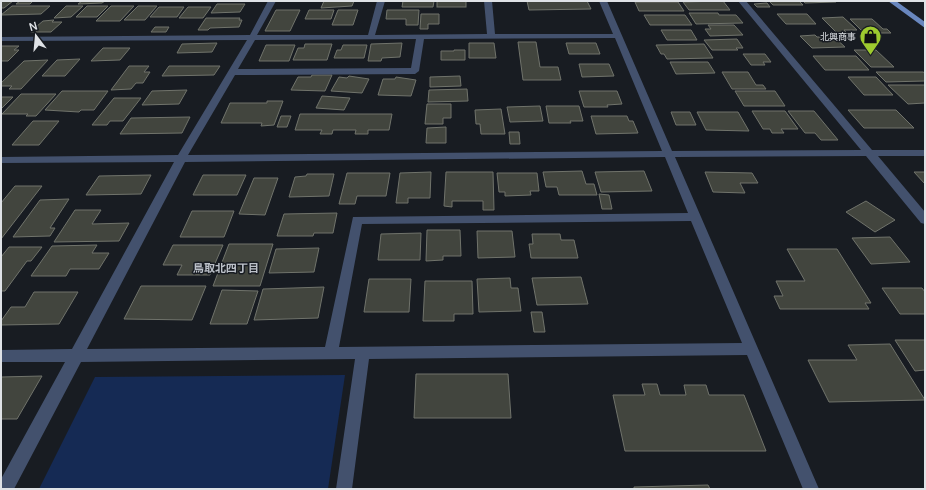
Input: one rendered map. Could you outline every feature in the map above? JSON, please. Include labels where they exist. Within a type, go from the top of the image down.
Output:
[{"type":"main road","points":[[892,1],[925,26]]},
{"type":"street","points":[[5,489],[181,159],[272,1]]},
{"type":"street","points":[[371,37],[381,1]]},
{"type":"street","points":[[488,1],[491,38]]},
{"type":"street","points":[[603,1],[811,489]]},
{"type":"street","points":[[742,1],[925,220]]},
{"type":"street","points":[[1,39],[371,37],[491,38],[619,36]]},
{"type":"street","points":[[232,72],[415,71],[420,37]]},
{"type":"street","points":[[1,160],[925,153]]},
{"type":"street","points":[[331,353],[358,220],[694,217]]},
{"type":"street","points":[[1,356],[751,349]]},
{"type":"street","points":[[344,489],[363,353]]},
{"type":"shaded area","points":[[345,375],[328,489],[39,489],[95,377]]},
{"type":"building","points":[[1,1],[13,1],[4,8],[1,8]]},
{"type":"building","points":[[20,1],[33,1],[30,4],[16,4]]},
{"type":"building","points":[[82,1],[105,1],[102,3],[78,4]]},
{"type":"building","points":[[324,1],[354,1],[352,6],[321,8]]},
{"type":"building","points":[[403,1],[434,1],[433,7],[402,7]]},
{"type":"building","points":[[437,1],[466,1],[466,7],[437,7]]},
{"type":"building","points":[[527,1],[587,1],[591,9],[529,10]]},
{"type":"building","points":[[723,1],[730,10],[689,10],[683,2]]},
{"type":"building","points":[[769,1],[799,1],[803,5],[773,5]]},
{"type":"building","points":[[803,1],[835,1],[836,2],[805,3]]},
{"type":"building","points":[[635,2],[678,2],[684,11],[639,11]]},
{"type":"building","points":[[767,3],[770,7],[757,7],[754,4]]},
{"type":"building","points":[[217,4],[245,4],[240,12],[211,13]]},
{"type":"building","points":[[12,6],[50,6],[41,14],[1,15]]},
{"type":"building","points":[[66,6],[83,6],[71,17],[54,18]]},
{"type":"building","points":[[87,6],[108,6],[97,17],[76,17]]},
{"type":"building","points":[[111,6],[134,6],[120,21],[96,21]]},
{"type":"building","points":[[138,6],[157,6],[145,20],[124,20]]},
{"type":"building","points":[[159,7],[184,7],[177,17],[150,17]]},
{"type":"building","points":[[188,7],[211,7],[203,18],[179,18]]},
{"type":"building","points":[[276,10],[300,10],[290,31],[265,31]]},
{"type":"building","points":[[309,10],[334,10],[331,19],[305,19]]},
{"type":"building","points":[[338,10],[358,10],[353,25],[332,25]]},
{"type":"building","points":[[387,10],[419,10],[418,25],[406,25],[406,19],[386,19]]},
{"type":"building","points":[[689,13],[718,13],[719,15],[736,15],[743,23],[696,24]]},
{"type":"building","points":[[421,14],[439,14],[439,24],[428,24],[428,29],[420,29]]},
{"type":"building","points":[[777,14],[807,14],[816,24],[786,24]]},
{"type":"building","points":[[644,15],[685,15],[692,25],[650,25]]},
{"type":"building","points":[[843,17],[857,30],[844,30],[849,35],[839,35],[822,18]]},
{"type":"building","points":[[206,18],[240,18],[239,20],[242,20],[239,27],[198,30]]},
{"type":"building","points":[[850,19],[872,19],[883,29],[887,29],[891,33],[864,33]]},
{"type":"building","points":[[54,20],[52,22],[62,22],[51,32],[30,32],[43,21]]},
{"type":"building","points":[[708,25],[734,25],[743,35],[710,36],[705,29],[711,29]]},
{"type":"building","points":[[155,27],[169,27],[166,32],[151,32]]},
{"type":"building","points":[[661,30],[691,30],[697,40],[667,40]]},
{"type":"building","points":[[815,35],[817,37],[834,37],[845,47],[812,48],[800,36]]},
{"type":"building","points":[[737,39],[743,48],[736,48],[738,50],[712,50],[704,40]]},
{"type":"building","points":[[518,42],[536,42],[540,67],[558,67],[561,80],[523,80]]},
{"type":"building","points":[[217,43],[212,52],[177,53],[182,44]]},
{"type":"building","points":[[402,43],[400,57],[382,58],[381,61],[368,61],[371,44]]},
{"type":"building","points":[[469,43],[494,43],[496,58],[469,58]]},
{"type":"building","points":[[566,43],[596,43],[600,54],[569,54]]},
{"type":"building","points":[[305,44],[332,44],[327,60],[293,60],[298,48],[304,48]]},
{"type":"building","points":[[704,44],[713,58],[667,59],[664,54],[661,54],[656,45]]},
{"type":"building","points":[[266,45],[295,45],[289,61],[259,61]]},
{"type":"building","points":[[343,45],[367,45],[364,58],[334,58],[337,50],[341,50]]},
{"type":"building","points":[[1,46],[19,46],[14,50],[19,50],[8,61],[1,61]]},
{"type":"building","points":[[103,48],[130,48],[120,60],[91,61]]},
{"type":"building","points":[[465,50],[465,60],[441,60],[441,51]]},
{"type":"building","points":[[854,50],[876,50],[894,67],[871,67]]},
{"type":"building","points":[[743,54],[765,54],[771,62],[763,62],[765,65],[751,65]]},
{"type":"building","points":[[813,56],[856,56],[869,70],[825,70]]},
{"type":"building","points":[[80,59],[65,76],[42,76],[57,60]]},
{"type":"building","points":[[48,60],[21,89],[9,89],[12,86],[1,86],[1,83],[24,61]]},
{"type":"building","points":[[670,62],[708,62],[715,73],[676,74]]},
{"type":"building","points":[[579,64],[609,64],[614,76],[582,77]]},
{"type":"building","points":[[129,66],[149,66],[144,72],[150,72],[143,83],[136,83],[131,89],[111,90]]},
{"type":"building","points":[[169,66],[220,66],[214,75],[162,76]]},
{"type":"building","points":[[722,72],[748,72],[756,85],[763,85],[766,89],[732,89]]},
{"type":"building","points":[[876,72],[923,72],[925,73],[925,81],[886,82]]},
{"type":"building","points":[[312,75],[332,75],[325,91],[291,90],[298,77],[311,77]]},
{"type":"building","points":[[349,76],[369,79],[362,93],[331,91],[339,77],[347,78]]},
{"type":"building","points":[[460,76],[461,86],[430,87],[430,77]]},
{"type":"building","points":[[396,77],[416,80],[411,96],[378,95],[383,79],[395,79]]},
{"type":"building","points":[[848,77],[876,77],[893,95],[864,95]]},
{"type":"building","points":[[888,85],[925,85],[925,103],[908,104]]},
{"type":"building","points":[[467,89],[468,101],[428,102],[429,90]]},
{"type":"building","points":[[187,90],[179,104],[142,105],[152,91]]},
{"type":"building","points":[[62,91],[108,91],[94,110],[81,110],[79,112],[45,110]]},
{"type":"building","points":[[579,91],[617,91],[622,104],[607,105],[608,107],[584,107]]},
{"type":"building","points":[[735,91],[775,91],[785,106],[744,106]]},
{"type":"building","points":[[21,94],[56,94],[36,116],[26,116],[28,114],[2,114]]},
{"type":"building","points":[[322,96],[350,98],[344,110],[316,108]]},
{"type":"building","points":[[1,97],[13,97],[1,109]]},
{"type":"building","points":[[114,98],[141,98],[123,121],[110,121],[107,125],[92,125]]},
{"type":"building","points":[[267,101],[283,101],[274,125],[261,126],[262,123],[221,123],[230,103],[267,103]]},
{"type":"building","points":[[427,104],[451,104],[451,118],[443,118],[443,124],[425,124]]},
{"type":"building","points":[[540,106],[543,121],[510,122],[507,107]]},
{"type":"building","points":[[546,106],[579,106],[583,121],[570,121],[571,123],[549,123]]},
{"type":"building","points":[[501,109],[505,134],[481,134],[480,124],[476,124],[475,110]]},
{"type":"building","points":[[848,110],[896,110],[914,128],[864,128]]},
{"type":"building","points":[[752,111],[785,111],[798,129],[781,129],[784,133],[772,133],[770,129],[763,129]]},
{"type":"building","points":[[788,111],[814,111],[838,140],[821,140],[815,133],[805,133]]},
{"type":"building","points":[[671,112],[690,112],[696,125],[676,125]]},
{"type":"building","points":[[697,112],[738,112],[749,131],[706,130]]},
{"type":"building","points":[[300,114],[392,114],[389,130],[368,130],[368,134],[355,134],[356,130],[333,130],[332,134],[320,134],[322,130],[295,130]]},
{"type":"building","points":[[281,116],[291,116],[287,127],[277,127]]},
{"type":"building","points":[[591,116],[627,116],[629,121],[633,121],[638,133],[596,134]]},
{"type":"building","points":[[190,117],[182,133],[120,134],[131,118]]},
{"type":"building","points":[[33,121],[59,121],[39,145],[12,145]]},
{"type":"building","points":[[446,127],[446,143],[426,143],[427,128]]},
{"type":"building","points":[[509,132],[519,132],[520,144],[510,144]]},
{"type":"building","points":[[582,171],[586,184],[594,184],[597,195],[559,195],[557,187],[546,187],[543,172]]},
{"type":"building","points":[[644,171],[652,191],[601,192],[595,172]]},
{"type":"building","points":[[431,172],[430,198],[408,198],[408,203],[396,203],[400,173]]},
{"type":"building","points":[[446,172],[493,172],[494,210],[483,210],[483,201],[452,201],[452,207],[444,206]]},
{"type":"building","points":[[705,172],[752,173],[758,183],[740,183],[745,193],[713,192]]},
{"type":"building","points":[[914,172],[925,172],[925,184]]},
{"type":"building","points":[[347,173],[390,173],[386,196],[357,196],[355,204],[339,204]]},
{"type":"building","points":[[497,173],[537,173],[539,191],[530,191],[531,195],[505,196],[505,192],[499,192]]},
{"type":"building","points":[[307,174],[334,174],[329,196],[289,197],[295,177],[306,176]]},
{"type":"building","points":[[151,175],[141,194],[86,195],[99,176]]},
{"type":"building","points":[[203,175],[246,175],[237,195],[193,195]]},
{"type":"building","points":[[254,178],[278,178],[265,215],[239,214]]},
{"type":"building","points":[[15,186],[42,186],[1,239],[1,203]]},
{"type":"building","points":[[599,194],[609,195],[612,209],[602,209]]},
{"type":"building","points":[[69,199],[50,228],[55,228],[50,236],[13,237],[40,200]]},
{"type":"building","points":[[866,201],[895,220],[875,232],[846,212]]},
{"type":"building","points":[[75,210],[101,210],[92,224],[129,223],[119,241],[54,242]]},
{"type":"building","points":[[192,211],[234,211],[224,237],[180,237]]},
{"type":"building","points":[[337,213],[333,233],[314,233],[313,236],[277,236],[284,214]]},
{"type":"building","points":[[427,230],[460,230],[461,256],[443,256],[443,260],[426,261]]},
{"type":"building","points":[[477,231],[512,231],[515,257],[478,258]]},
{"type":"building","points":[[421,233],[420,260],[378,260],[381,234]]},
{"type":"building","points":[[532,234],[560,234],[561,240],[574,240],[578,258],[531,258],[529,244],[533,244]]},
{"type":"building","points":[[890,237],[910,262],[871,264],[852,238]]},
{"type":"building","points":[[229,244],[273,244],[260,286],[213,286]]},
{"type":"building","points":[[97,245],[92,253],[109,253],[99,269],[70,269],[66,276],[31,276],[52,246]]},
{"type":"building","points":[[173,245],[223,245],[210,275],[177,275],[182,265],[163,265]]},
{"type":"building","points":[[9,247],[42,247],[31,261],[27,261],[5,291],[1,291],[1,257]]},
{"type":"building","points":[[319,248],[314,272],[269,273],[276,249]]},
{"type":"building","points":[[787,249],[837,249],[871,303],[865,303],[869,309],[780,309],[774,296],[783,296],[776,281],[805,281]]},
{"type":"building","points":[[581,277],[588,304],[537,305],[532,278]]},
{"type":"building","points":[[510,278],[511,288],[518,288],[521,311],[479,312],[477,279]]},
{"type":"building","points":[[369,279],[411,279],[409,312],[364,312]]},
{"type":"building","points":[[425,281],[472,281],[473,314],[454,314],[454,321],[423,321]]},
{"type":"building","points":[[141,286],[206,286],[192,320],[124,319]]},
{"type":"building","points":[[324,287],[318,318],[254,320],[263,289]]},
{"type":"building","points":[[882,288],[922,288],[925,292],[925,314],[900,314]]},
{"type":"building","points":[[222,290],[258,291],[247,324],[210,324]]},
{"type":"building","points":[[34,292],[78,292],[59,324],[1,325],[1,321],[11,307],[25,307]]},
{"type":"building","points":[[531,312],[542,312],[545,332],[534,332]]},
{"type":"building","points":[[895,340],[925,340],[925,370],[915,371]]},
{"type":"building","points":[[890,344],[925,400],[829,402],[808,360],[857,360],[848,345]]},
{"type":"building","points":[[416,374],[508,374],[511,418],[414,418]]},
{"type":"building","points":[[42,376],[17,419],[1,419],[1,377]]},
{"type":"building","points":[[642,384],[657,384],[660,395],[686,395],[684,385],[706,385],[709,395],[744,395],[766,451],[625,451],[613,395],[645,395]]},
{"type":"building","points":[[708,485],[710,489],[634,489],[634,487]]},
{"type":"place","name":"北興商事","points":[[871,56]]},
{"type":"district","name":"鳥取北四丁目","points":[[226,268]]}]
